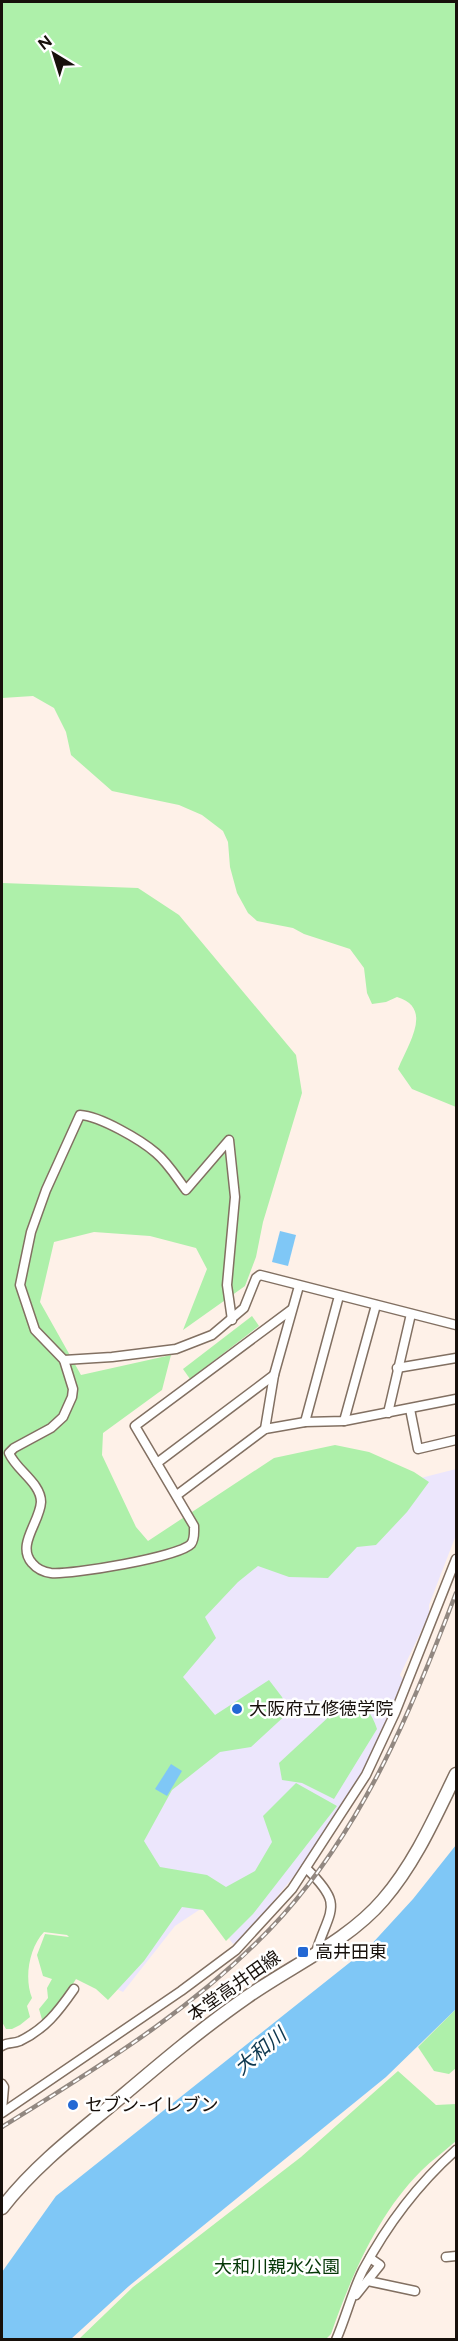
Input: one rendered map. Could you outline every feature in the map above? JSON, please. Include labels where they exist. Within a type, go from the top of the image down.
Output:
[{"type":"main road","name":"本堂高井田線","points":[[2,2208],[16,2189],[58,2149],[188,2040],[247,1997],[360,1923],[384,1899],[414,1858],[456,1774]]},
{"type":"street","points":[[232,1320],[227,1285],[235,1197],[229,1140],[186,1190],[157,1154],[117,1129],[81,1115],[46,1190],[31,1232],[20,1285],[35,1330],[64,1360],[73,1389],[70,1404],[63,1417],[51,1428],[9,1453],[13,1462],[27,1476],[40,1496],[41,1504],[37,1520],[27,1543],[26,1553],[31,1563],[43,1572],[55,1574],[106,1567],[178,1551],[191,1544],[194,1537],[194,1526],[135,1426],[291,1310]]},
{"type":"street","points":[[64,1360],[176,1349],[212,1335],[244,1308],[256,1278],[260,1275],[456,1325]]},
{"type":"street","points":[[265,1429],[274,1375],[299,1286]]},
{"type":"street","points":[[305,1422],[339,1296]]},
{"type":"street","points":[[344,1421],[376,1305]]},
{"type":"street","points":[[388,1413],[411,1314]]},
{"type":"street","points":[[398,1368],[456,1358]]},
{"type":"street","points":[[157,1463],[274,1375]]},
{"type":"street","points":[[177,1495],[265,1429],[305,1422],[344,1421],[456,1400]]},
{"type":"street","points":[[410,1408],[418,1449],[456,1440]]},
{"type":"street","points":[[2,2112],[181,1991],[236,1950],[298,1881],[366,1775],[382,1742],[456,1559]]},
{"type":"street","points":[[306,1868],[330,1897],[331,1910],[328,1923],[316,1952]]},
{"type":"street","points":[[2,2046],[16,2043],[38,2032],[54,2018],[74,1989]]},
{"type":"street","points":[[2,2084],[4,2087],[2,2112]]},
{"type":"street","points":[[336,2339],[362,2272],[393,2221],[408,2201],[456,2150]]},
{"type":"street","points":[[447,2257],[456,2256]]},
{"type":"street","points":[[351,2300],[380,2265],[370,2258]]},
{"type":"street","points":[[368,2281],[415,2291]]},
{"type":"shaded area","name":"大阪府立修徳学院","points":[[456,1469],[456,1535],[429,1605],[429,1615],[400,1675],[406,1683],[367,1765],[298,1871],[244,1937],[233,1944],[205,1906],[175,1926],[123,1992],[81,1972],[81,1735],[251,1561],[405,1482]]},
{"type":"green space","points":[[2,2],[456,2],[456,1107],[412,1089],[398,1069],[415,1028],[414,1009],[408,1002],[397,997],[386,1002],[372,1004],[367,993],[364,968],[350,949],[304,934],[293,928],[257,921],[248,913],[237,893],[230,867],[228,842],[223,831],[202,815],[179,805],[112,791],[71,755],[66,732],[54,708],[33,696],[2,698]]},
{"type":"green space","points":[[2,883],[138,888],[179,915],[296,1055],[302,1093],[263,1222],[256,1257],[245,1286],[183,1330],[207,1269],[196,1248],[150,1236],[94,1232],[54,1242],[40,1302],[81,1375],[171,1355],[162,1390],[103,1433],[102,1455],[136,1527],[148,1541],[274,1458],[335,1445],[369,1452],[414,1472],[429,1482],[407,1512],[376,1545],[357,1547],[328,1578],[289,1577],[258,1566],[238,1582],[205,1617],[216,1638],[183,1677],[215,1715],[269,1680],[282,1697],[289,1712],[251,1747],[220,1752],[172,1790],[144,1841],[160,1867],[207,1875],[226,1887],[255,1871],[272,1842],[263,1816],[296,1783],[337,1806],[253,1914],[226,1941],[203,1910],[182,1907],[144,1961],[108,2000],[96,1989],[76,1979],[53,2016],[43,2023],[39,2009],[48,1998],[47,1988],[52,1979],[43,1976],[37,1955],[45,1934],[69,1937],[44,1932],[35,1946],[29,1964],[28,1982],[32,1998],[27,2006],[30,2017],[12,2029],[6,2029],[2,2022]]},
{"type":"green space","points":[[252,1316],[259,1326],[190,1379],[183,1369]]},
{"type":"green space","points":[[348,1699],[359,1703],[367,1710],[377,1729],[334,1799],[302,1783],[282,1780],[279,1763]]},
{"type":"green space","points":[[456,2009],[456,2068],[449,2074],[434,2071],[418,2047]]},
{"type":"green space","name":"大和川親水公園","points":[[398,2071],[436,2105],[456,2104],[456,2141],[421,2171],[391,2207],[367,2248],[347,2291],[331,2334],[326,2339],[79,2339],[133,2287],[301,2157]]},
{"type":"water","points":[[280,1231],[296,1235],[288,1266],[272,1262]]},
{"type":"water","points":[[171,1764],[182,1771],[167,1796],[155,1789]]},
{"type":"water","name":"大和川","points":[[456,1845],[456,2009],[386,2077],[129,2286],[71,2339],[2,2339],[2,2272],[56,2196],[368,1948],[413,1899]]},
{"type":"railway","points":[[2,2127],[114,2056],[186,2004],[220,1977],[283,1915],[339,1842],[362,1803],[404,1721],[456,1593]]},
{"type":"place","name":"大阪府立修徳学院","points":[[237,1709]]},
{"type":"place","name":"高井田東","points":[[303,1952]]},
{"type":"place","name":"セブン-イレブン","points":[[73,2105]]}]
